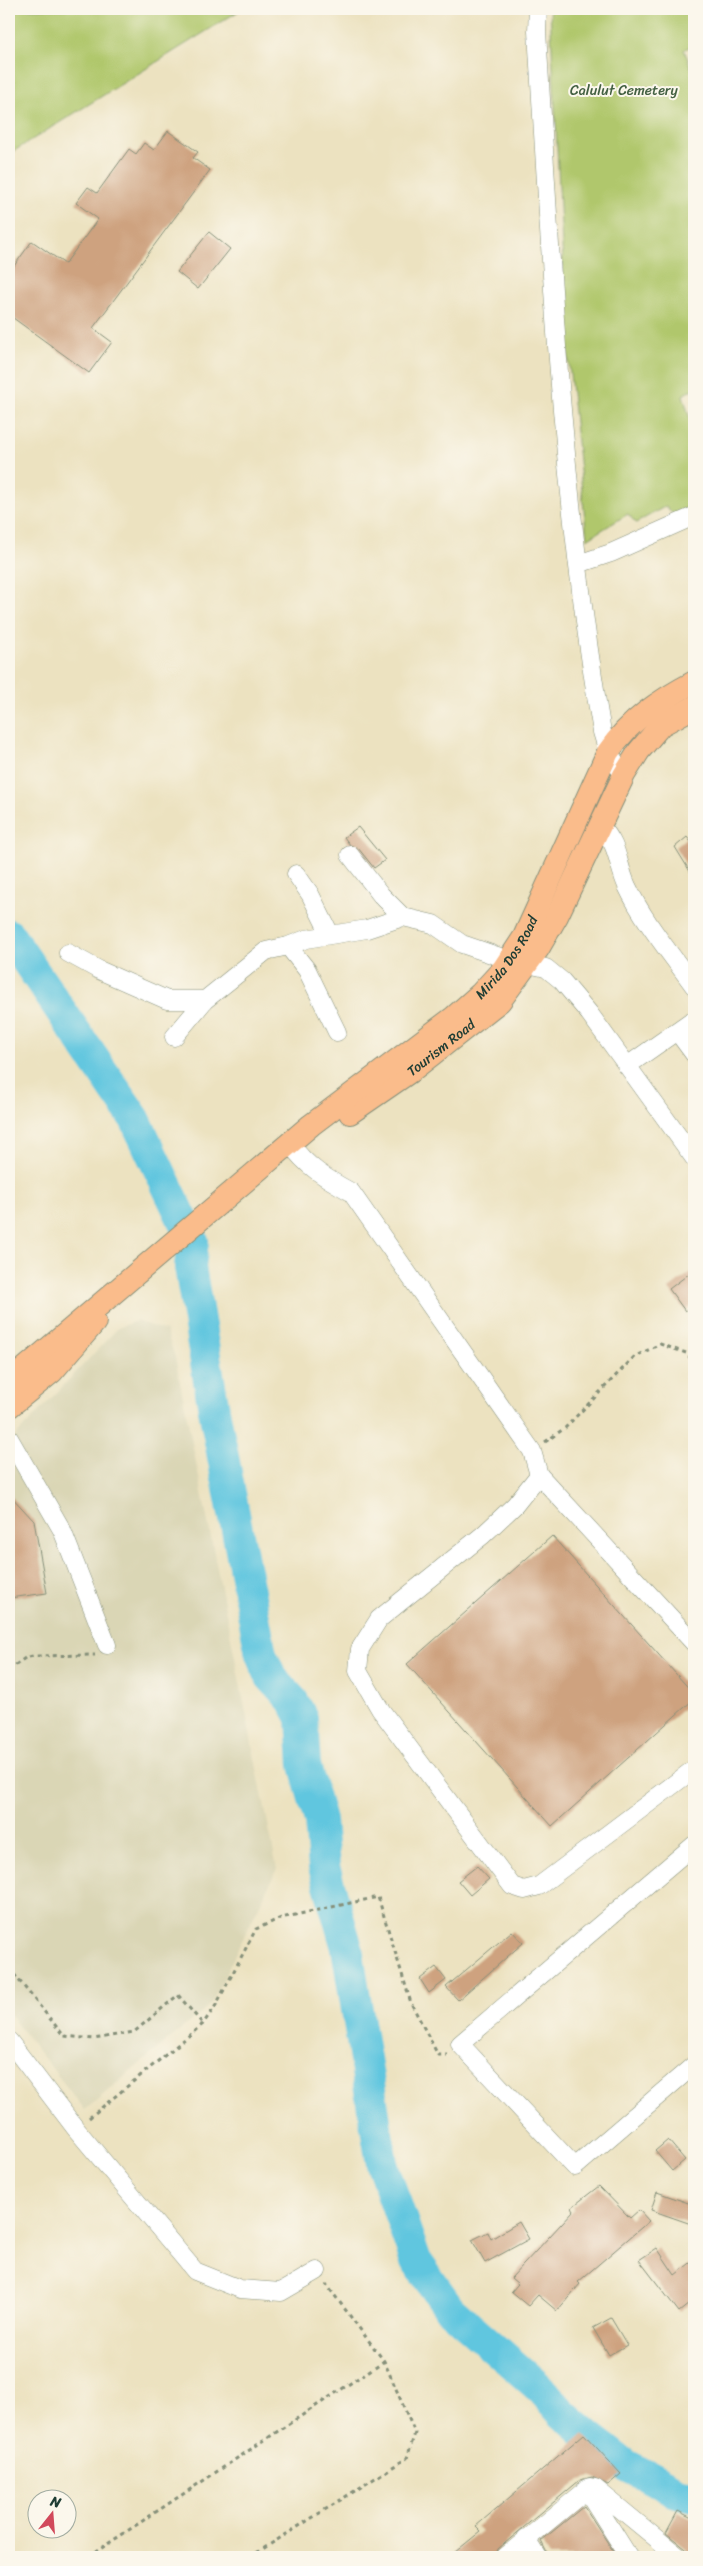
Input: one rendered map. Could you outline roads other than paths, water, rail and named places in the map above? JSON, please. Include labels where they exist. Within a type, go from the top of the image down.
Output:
[{"type":"main road","points":[[608,752],[620,734],[638,717],[694,682]]},
{"type":"main road","name":"Tourism Road","points":[[293,1148],[411,1071],[500,1001],[518,962],[557,916],[601,827],[624,775],[647,740],[661,725],[694,707]]},
{"type":"main road","name":"Mirida Dos Road","points":[[454,1017],[518,962],[524,937],[545,887],[608,752]]},
{"type":"main road","name":"Tourism Road","points":[[97,1312],[267,1169],[454,1017]]},
{"type":"main road","points":[[9,1382],[97,1312]]},
{"type":"main road","points":[[9,1408],[52,1372],[97,1312]]},
{"type":"street","points":[[538,9],[537,41],[557,366],[568,486],[597,706],[608,752],[624,775]]},
{"type":"street","points":[[578,564],[611,553],[694,516]]},
{"type":"street","points":[[601,827],[611,837],[620,868],[638,906],[694,986]]},
{"type":"street","points":[[350,854],[381,895],[403,917]]},
{"type":"street","points":[[296,874],[310,894],[330,934]]},
{"type":"street","points":[[174,1037],[205,1000],[266,951],[288,946],[306,939],[367,929],[403,917],[433,924],[462,944],[518,962],[546,968],[562,981],[589,1013],[694,1158]]},
{"type":"street","points":[[288,946],[307,970],[336,1032]]},
{"type":"street","points":[[68,953],[99,970],[167,1000],[205,1000]]},
{"type":"street","points":[[627,1066],[684,1026],[694,1054]]},
{"type":"street","points":[[293,1148],[323,1177],[351,1192],[532,1451],[539,1475],[694,1642]]},
{"type":"street","points":[[9,1438],[62,1530],[107,1645]]},
{"type":"street","points":[[539,1475],[515,1505],[483,1535],[379,1619],[360,1649],[358,1671],[380,1709],[512,1886],[524,1890],[540,1886],[694,1770]]},
{"type":"street","points":[[694,1845],[460,2044],[575,2167],[694,2065]]},
{"type":"street","points":[[9,2041],[76,2129],[195,2272],[240,2289],[281,2292],[317,2271]]},
{"type":"street","points":[[505,2557],[586,2489],[595,2488],[679,2557]]},
{"type":"street","points":[[586,2489],[628,2557]]},
{"type":"street","points":[[526,2538],[538,2557]]},
{"type":"waterway","points":[[9,935],[135,1119],[193,1241],[190,1267],[214,1410],[261,1654],[271,1677],[293,1701],[302,1718],[305,1765],[320,1821],[324,1867],[347,1948],[382,2164],[416,2261],[450,2309],[542,2390],[562,2413],[590,2437],[626,2465],[677,2492],[694,2496]]},
{"type":"park label","name":"Calulut Cemetery","points":[[624,90]]}]
